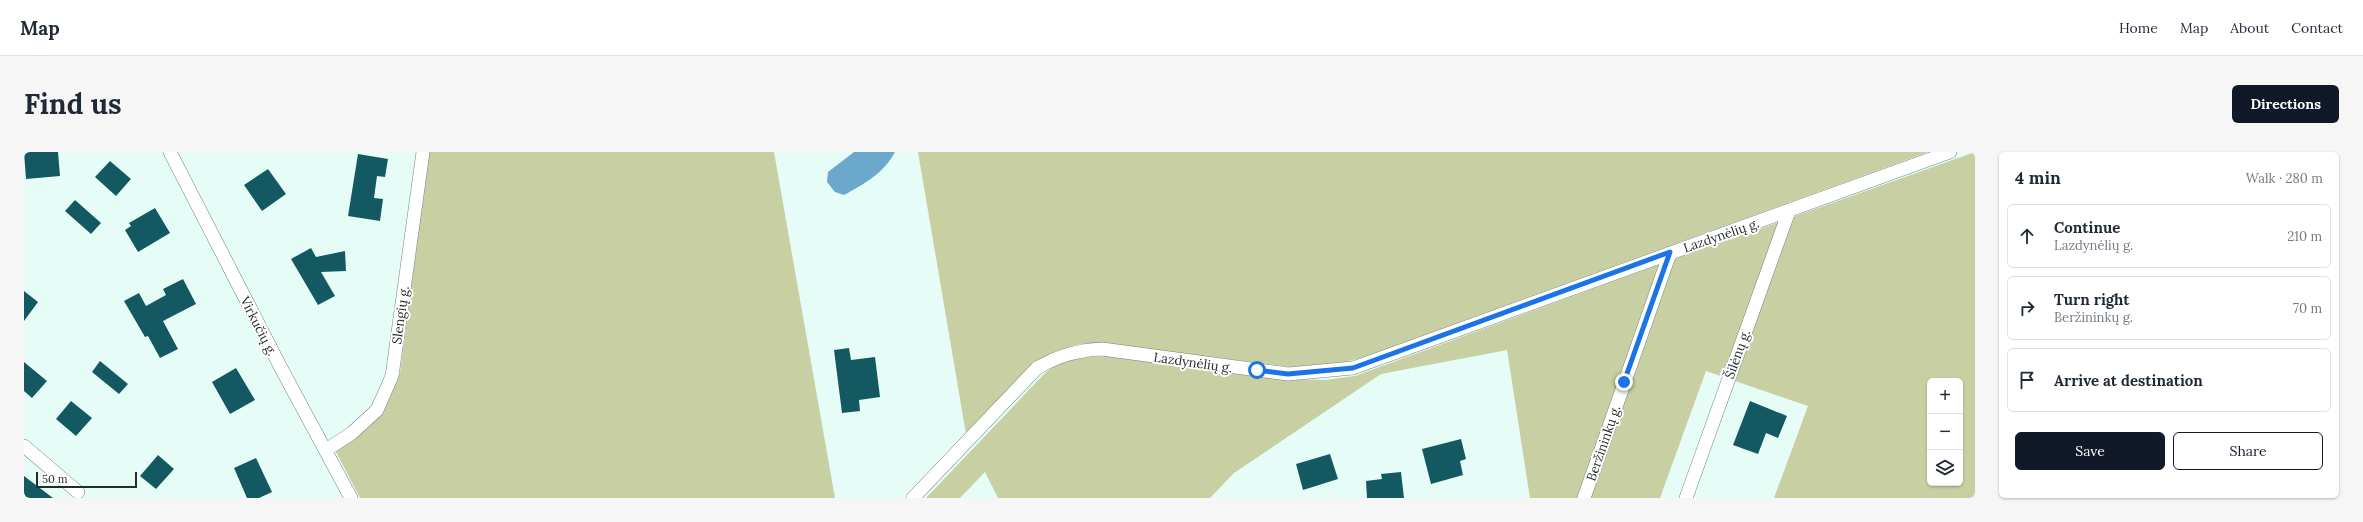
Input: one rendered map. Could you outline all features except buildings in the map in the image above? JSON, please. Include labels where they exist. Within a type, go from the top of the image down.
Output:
[{"type":"street","name":"Virkučių g.","points":[[170,152],[281,368],[351,498]]},
{"type":"street","name":"Slengių g.","points":[[326,450],[352,433],[377,410],[392,376],[423,152]]},
{"type":"street","name":"Lazdynėlių g.","points":[[913,498],[1037,368],[1056,358],[1082,350],[1102,349],[1288,374],[1353,368],[1670,252],[1950,152]]},
{"type":"street","name":"Šilėnų g.","points":[[1686,498],[1789,210]]},
{"type":"street","name":"Beržininkų g.","points":[[1584,498],[1670,252]]},
{"type":"street","points":[[24,446],[78,492]]},
{"type":"green space","points":[[429,152],[774,152],[835,498],[360,498],[336,452],[382,413],[400,373]]},
{"type":"green space","points":[[918,152],[1928,152],[1364,357],[1337,364],[1291,367],[1100,343],[1080,344],[1059,350],[1042,359],[966,434]]},
{"type":"green space","points":[[1975,152],[1975,498],[1774,498],[1808,406],[1706,371],[1660,498],[1530,498],[1507,350],[1381,374],[1234,473],[1210,498],[998,498],[985,472],[960,498],[926,498],[1046,372],[1066,360],[1086,357],[1117,356],[1286,379],[1325,380],[1355,376],[1625,277]]},
{"type":"water","points":[[854,152],[895,152],[885,166],[866,182],[844,195],[835,192],[827,182],[828,172]]},
{"type":"route","points":[[1257,370],[1288,374],[1353,368],[1670,252],[1624,382]]}]
